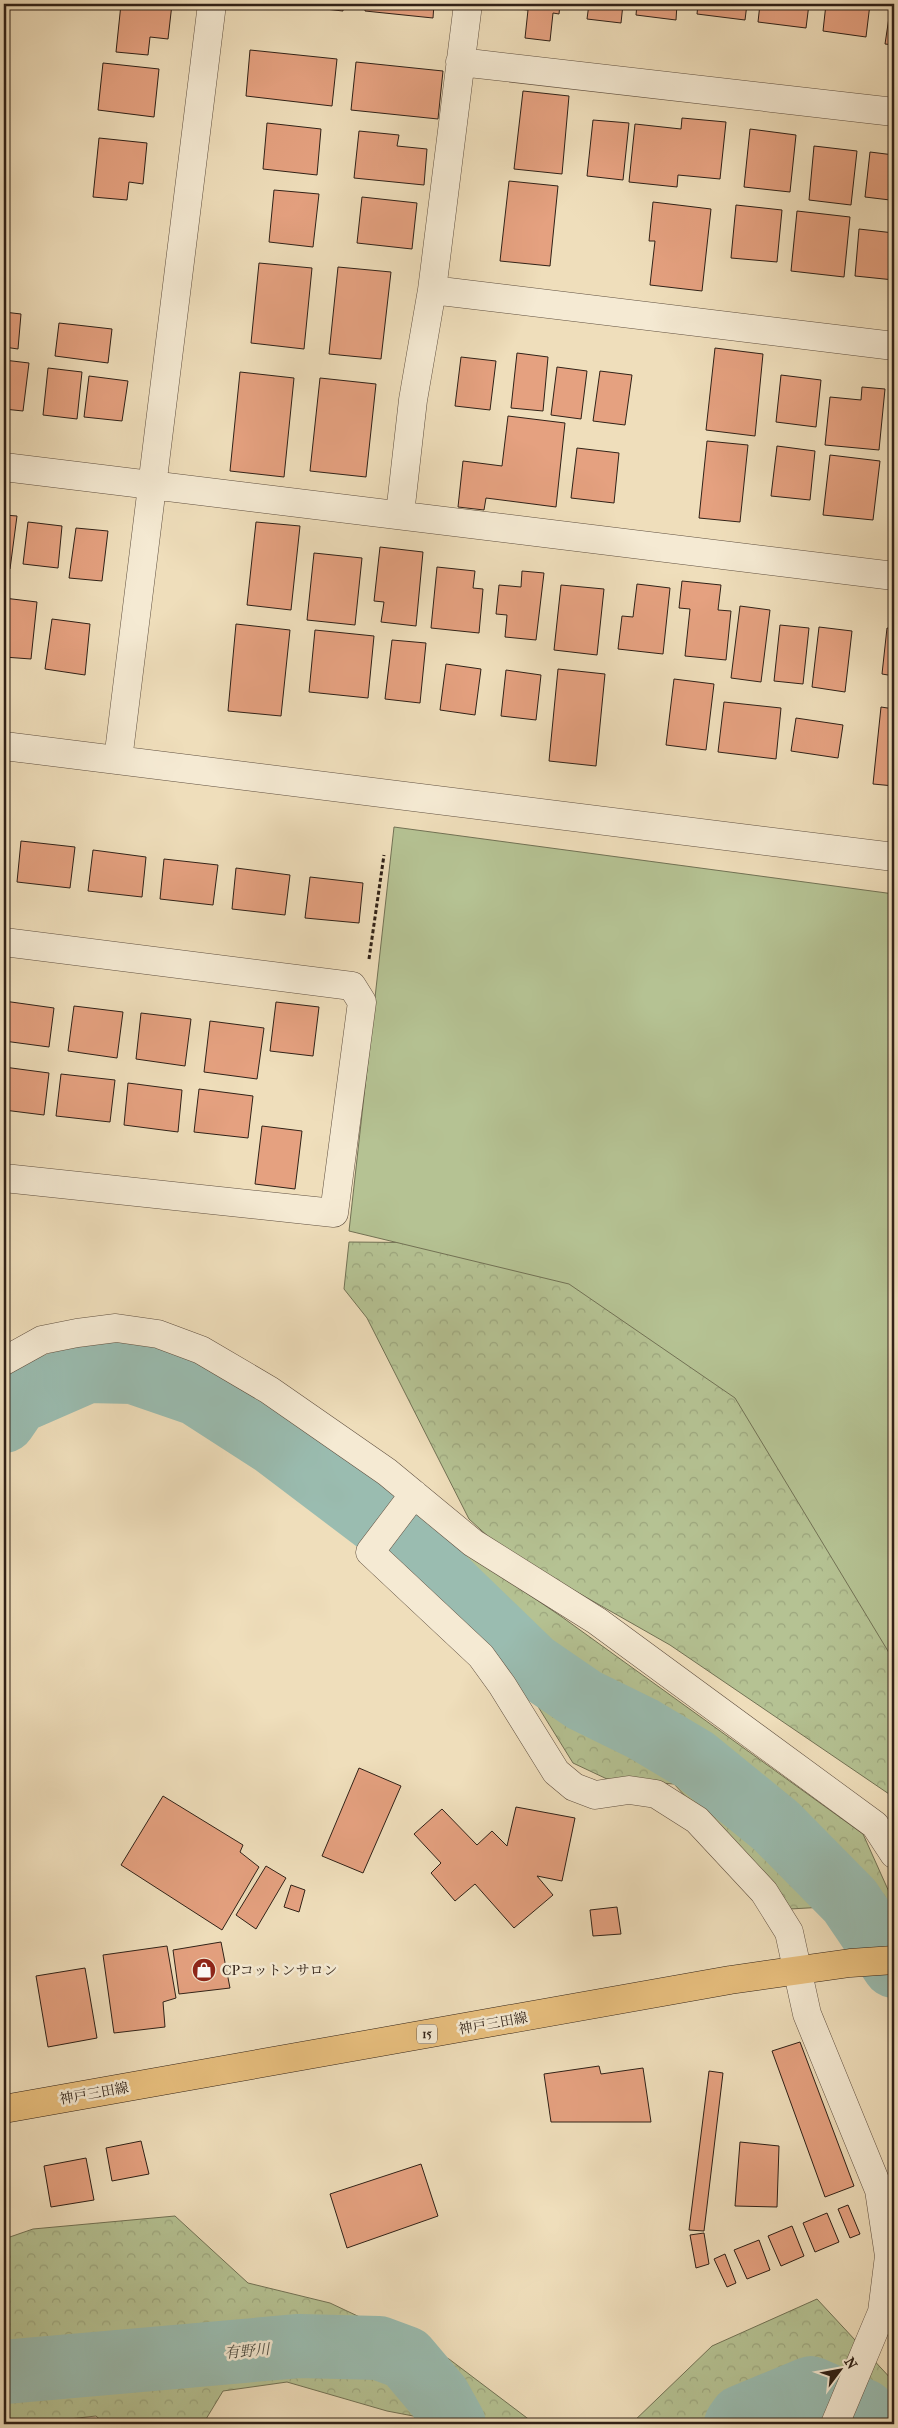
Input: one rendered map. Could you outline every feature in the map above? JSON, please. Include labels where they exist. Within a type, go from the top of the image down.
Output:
[{"type":"main road","name":"神戸三田線","points":[[4,2109],[730,1980],[850,1963],[894,1960]]},
{"type":"street","points":[[118,760],[212,4]]},
{"type":"street","points":[[400,514],[413,400],[432,290],[468,4]]},
{"type":"street","points":[[460,62],[894,112]]},
{"type":"street","points":[[432,290],[894,346]]},
{"type":"street","points":[[4,467],[894,576]]},
{"type":"street","points":[[4,746],[894,857]]},
{"type":"street","points":[[4,942],[352,986],[362,1002],[334,1213],[4,1178]]},
{"type":"street","points":[[4,1361],[42,1340],[116,1328],[158,1334],[201,1350],[269,1390],[387,1472],[411,1498],[473,1543],[597,1621],[875,1825],[894,1854]]},
{"type":"street","points":[[411,1498],[370,1552],[482,1656],[556,1772],[574,1787],[595,1794],[629,1790],[656,1794],[697,1820],[764,1892],[789,1932],[807,2014],[879,2190],[889,2256],[882,2312],[835,2424]]},
{"type":"path","points":[[4,822],[6,807]]},
{"type":"path","points":[[362,1002],[384,854]]},
{"type":"green space","points":[[394,827],[894,894],[894,1661],[735,1398],[569,1284],[349,1231]]},
{"type":"green space","points":[[474,1174],[894,1517],[894,1801],[889,1794],[670,1645],[503,1550],[469,1519],[367,1318],[344,1289],[349,1242],[465,1243]]},
{"type":"green space","points":[[463,1550],[562,1617],[863,1834],[894,1903],[790,1909],[674,1784],[607,1779],[573,1763],[529,1692],[555,1649],[474,1577]]},
{"type":"green space","points":[[175,2216],[248,2283],[330,2303],[449,2359],[535,2424],[431,2424],[429,2419],[387,2411],[287,2382],[223,2391],[203,2424],[105,2424],[96,2416],[24,2424],[4,2424],[4,2239],[33,2229]]},
{"type":"green space","points":[[817,2299],[894,2382],[894,2424],[631,2424],[712,2346]]},
{"type":"building","points":[[121,4],[172,4],[168,39],[150,37],[148,55],[116,52]]},
{"type":"building","points":[[298,4],[343,4],[343,11],[298,6]]},
{"type":"building","points":[[365,4],[434,4],[433,18],[365,11]]},
{"type":"building","points":[[501,4],[560,4],[559,14],[553,13],[550,41],[525,38],[528,10],[501,7]]},
{"type":"building","points":[[589,4],[623,4],[621,23],[587,19]]},
{"type":"building","points":[[637,4],[677,4],[676,20],[636,15]]},
{"type":"building","points":[[698,4],[747,4],[745,20],[697,14]]},
{"type":"building","points":[[760,4],[809,4],[806,28],[758,22]]},
{"type":"building","points":[[826,4],[870,4],[866,37],[823,31]]},
{"type":"building","points":[[891,4],[894,4],[894,45],[885,44]]},
{"type":"building","points":[[250,50],[337,59],[332,106],[246,96]]},
{"type":"building","points":[[356,62],[443,71],[438,119],[351,110]]},
{"type":"building","points":[[103,63],[159,69],[154,117],[98,110]]},
{"type":"building","points":[[523,91],[569,96],[562,174],[514,169]]},
{"type":"building","points":[[682,118],[726,122],[720,179],[678,175],[677,187],[629,182],[635,124],[681,129]]},
{"type":"building","points":[[593,120],[629,123],[623,180],[587,176]]},
{"type":"building","points":[[267,123],[321,129],[317,175],[263,169]]},
{"type":"building","points":[[750,129],[796,135],[790,192],[744,187]]},
{"type":"building","points":[[359,131],[399,135],[397,146],[427,149],[424,185],[354,178]]},
{"type":"building","points":[[99,138],[147,143],[143,184],[129,182],[127,200],[93,197]]},
{"type":"building","points":[[814,146],[857,151],[851,205],[809,200]]},
{"type":"building","points":[[870,152],[894,155],[894,219],[889,218],[890,200],[865,197]]},
{"type":"building","points":[[509,181],[558,186],[550,266],[500,261]]},
{"type":"building","points":[[274,190],[319,194],[313,247],[269,242]]},
{"type":"building","points":[[362,197],[417,203],[412,249],[357,243]]},
{"type":"building","points":[[653,202],[711,209],[702,291],[650,285],[655,241],[649,241]]},
{"type":"building","points":[[736,205],[782,210],[777,262],[731,258]]},
{"type":"building","points":[[797,211],[850,217],[844,277],[791,271]]},
{"type":"building","points":[[859,229],[894,233],[894,280],[855,276]]},
{"type":"building","points":[[259,263],[312,268],[304,349],[251,343]]},
{"type":"building","points":[[338,267],[391,272],[381,359],[329,354]]},
{"type":"building","points":[[4,312],[21,314],[18,349],[4,347]]},
{"type":"building","points":[[59,323],[112,329],[108,363],[55,356]]},
{"type":"building","points":[[715,348],[763,354],[755,436],[706,430]]},
{"type":"building","points":[[517,353],[548,357],[543,411],[511,408]]},
{"type":"building","points":[[461,357],[496,361],[490,410],[455,406]]},
{"type":"building","points":[[4,360],[29,363],[23,411],[4,409]]},
{"type":"building","points":[[557,367],[587,371],[581,419],[551,415]]},
{"type":"building","points":[[48,368],[82,372],[77,419],[43,415]]},
{"type":"building","points":[[600,371],[632,375],[625,425],[593,421]]},
{"type":"building","points":[[240,372],[294,378],[284,477],[230,471]]},
{"type":"building","points":[[781,375],[821,380],[816,427],[776,422]]},
{"type":"building","points":[[89,376],[128,381],[122,421],[84,417]]},
{"type":"building","points":[[320,378],[376,384],[366,477],[310,471]]},
{"type":"building","points":[[862,387],[885,389],[879,450],[825,445],[830,397],[861,400]]},
{"type":"building","points":[[508,416],[565,423],[556,507],[486,498],[484,510],[458,507],[463,461],[502,466]]},
{"type":"building","points":[[707,441],[748,445],[740,522],[699,518]]},
{"type":"building","points":[[777,446],[815,451],[810,500],[771,496]]},
{"type":"building","points":[[577,448],[619,453],[614,503],[571,498]]},
{"type":"building","points":[[830,455],[880,461],[873,520],[823,515]]},
{"type":"building","points":[[4,515],[17,516],[10,569],[4,568]]},
{"type":"building","points":[[28,522],[62,526],[58,568],[23,564]]},
{"type":"building","points":[[256,522],[300,526],[291,610],[247,605]]},
{"type":"building","points":[[76,528],[108,531],[102,581],[69,578]]},
{"type":"building","points":[[380,547],[423,552],[416,626],[381,622],[384,602],[374,601]]},
{"type":"building","points":[[314,553],[362,558],[355,625],[307,620]]},
{"type":"building","points":[[437,567],[475,571],[473,588],[483,589],[479,633],[431,628]]},
{"type":"building","points":[[522,571],[544,573],[536,640],[505,637],[507,615],[496,614],[499,585],[521,587]]},
{"type":"building","points":[[682,581],[721,585],[718,610],[731,611],[726,660],[685,656],[690,609],[679,608]]},
{"type":"building","points":[[637,584],[670,588],[663,654],[618,649],[622,616],[633,617]]},
{"type":"building","points":[[561,585],[604,589],[597,655],[554,650]]},
{"type":"building","points":[[4,598],[37,602],[31,659],[4,657]]},
{"type":"building","points":[[740,606],[770,610],[761,682],[731,678]]},
{"type":"building","points":[[52,619],[90,624],[85,675],[45,669]]},
{"type":"building","points":[[236,624],[290,630],[281,716],[228,711]]},
{"type":"building","points":[[780,625],[809,628],[803,684],[774,681]]},
{"type":"building","points":[[819,627],[852,631],[845,692],[812,687]]},
{"type":"building","points":[[887,628],[894,629],[894,676],[882,674]]},
{"type":"building","points":[[315,630],[374,636],[368,698],[309,692]]},
{"type":"building","points":[[392,640],[426,643],[420,703],[385,699]]},
{"type":"building","points":[[446,664],[481,669],[475,715],[440,710]]},
{"type":"building","points":[[558,669],[605,674],[596,766],[549,761]]},
{"type":"building","points":[[506,670],[541,675],[536,720],[501,716]]},
{"type":"building","points":[[674,679],[714,684],[706,750],[666,745]]},
{"type":"building","points":[[724,702],[781,708],[776,759],[718,752]]},
{"type":"building","points":[[881,707],[894,709],[894,786],[873,784]]},
{"type":"building","points":[[796,718],[843,725],[838,758],[791,751]]},
{"type":"building","points":[[21,841],[75,847],[70,888],[17,882]]},
{"type":"building","points":[[93,850],[146,857],[142,897],[88,891]]},
{"type":"building","points":[[164,859],[218,865],[213,905],[160,899]]},
{"type":"building","points":[[236,868],[290,875],[285,915],[232,909]]},
{"type":"building","points":[[310,877],[363,883],[359,923],[305,918]]},
{"type":"building","points":[[4,1001],[54,1008],[49,1047],[4,1041]]},
{"type":"building","points":[[276,1002],[319,1007],[313,1056],[270,1051]]},
{"type":"building","points":[[74,1006],[123,1012],[117,1058],[68,1051]]},
{"type":"building","points":[[141,1013],[191,1019],[185,1066],[136,1059]]},
{"type":"building","points":[[210,1021],[264,1028],[257,1079],[204,1072]]},
{"type":"building","points":[[4,1067],[49,1073],[44,1115],[4,1110]]},
{"type":"building","points":[[61,1074],[115,1080],[110,1122],[56,1116]]},
{"type":"building","points":[[128,1083],[182,1090],[178,1132],[124,1125]]},
{"type":"building","points":[[199,1089],[253,1096],[248,1138],[194,1132]]},
{"type":"building","points":[[262,1126],[302,1131],[295,1189],[255,1184]]},
{"type":"building","points":[[359,1768],[401,1786],[363,1873],[322,1856]]},
{"type":"building","points":[[163,1796],[243,1845],[240,1852],[259,1867],[222,1930],[121,1865]]},
{"type":"building","points":[[516,1807],[575,1818],[562,1881],[537,1876],[553,1895],[514,1928],[475,1884],[455,1901],[431,1873],[441,1863],[414,1834],[442,1809],[477,1845],[492,1831],[507,1846]]},
{"type":"building","points":[[266,1866],[286,1878],[256,1929],[236,1915]]},
{"type":"building","points":[[291,1885],[305,1890],[299,1912],[284,1907]]},
{"type":"building","points":[[617,1907],[621,1934],[593,1936],[590,1910]]},
{"type":"building","points":[[221,1942],[230,1988],[179,1994],[173,1950]]},
{"type":"building","points":[[167,1946],[176,1998],[163,2002],[165,2027],[114,2033],[103,1955]]},
{"type":"building","points":[[85,1968],[97,2038],[48,2047],[36,1976]]},
{"type":"building","points":[[800,2042],[854,2186],[825,2197],[772,2051]]},
{"type":"building","points":[[599,2066],[601,2074],[643,2068],[651,2122],[551,2122],[544,2074]]},
{"type":"building","points":[[709,2071],[723,2073],[704,2231],[689,2230]]},
{"type":"building","points":[[141,2141],[149,2174],[112,2181],[106,2148]]},
{"type":"building","points":[[740,2142],[779,2146],[777,2207],[735,2206]]},
{"type":"building","points":[[86,2158],[94,2200],[51,2207],[44,2166]]},
{"type":"building","points":[[421,2164],[438,2216],[347,2248],[330,2194]]},
{"type":"building","points":[[848,2205],[860,2234],[850,2238],[838,2209]]},
{"type":"building","points":[[827,2213],[839,2242],[815,2252],[803,2223]]},
{"type":"building","points":[[792,2226],[804,2256],[781,2266],[768,2236]]},
{"type":"building","points":[[704,2233],[709,2264],[696,2268],[690,2235]]},
{"type":"building","points":[[759,2240],[770,2270],[747,2279],[734,2250]]},
{"type":"building","points":[[725,2254],[736,2283],[727,2287],[714,2259]]},
{"type":"waterway","points":[[4,1421],[17,1402],[88,1371],[133,1372],[197,1394],[273,1443],[413,1549],[533,1665],[584,1700],[643,1729],[695,1760],[776,1826],[850,1901],[894,1966]]},
{"type":"waterway","name":"有野川","points":[[4,2372],[299,2346],[379,2348],[406,2358],[439,2397],[454,2424]]},
{"type":"waterway","name":"有野川","points":[[736,2424],[741,2417],[811,2388],[864,2411],[875,2424]]},
{"type":"place","name":"CPコットンサロン","points":[[204,1970]]}]
